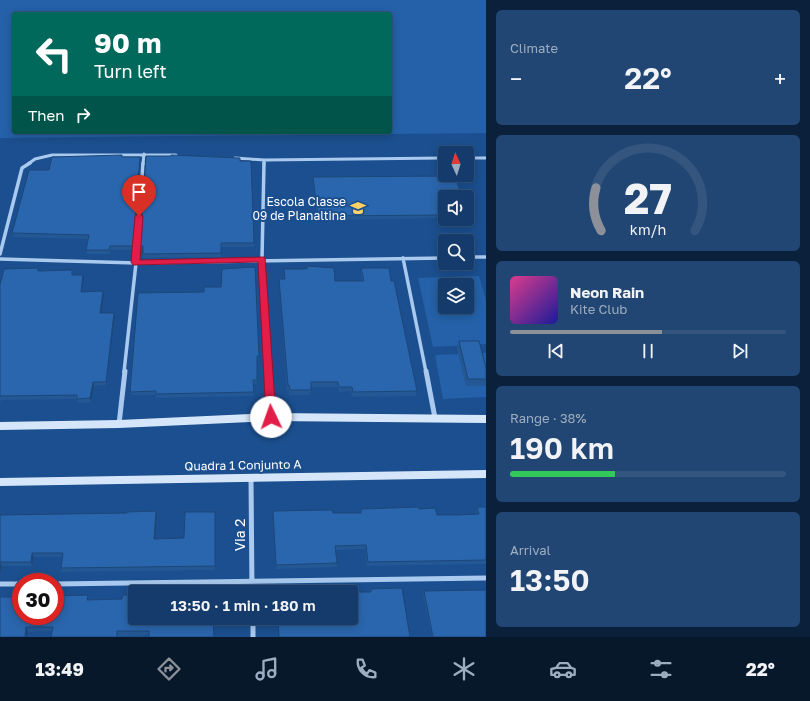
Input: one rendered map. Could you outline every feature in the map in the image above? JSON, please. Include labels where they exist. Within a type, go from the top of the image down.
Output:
[{"type":"street","points":[[119,424],[136,262],[144,154]]},
{"type":"street","points":[[0,254],[22,168],[35,159],[52,155],[144,154],[184,156]]},
{"type":"street","points":[[232,158],[264,160],[438,158]]},
{"type":"street","points":[[474,158],[486,158]]},
{"type":"street","points":[[264,160],[262,259],[271,417]]},
{"type":"street","points":[[474,257],[486,257]]},
{"type":"street","points":[[403,258],[435,418]]},
{"type":"street","points":[[0,259],[136,262],[262,259],[438,258]]},
{"type":"street","points":[[0,426],[119,424],[271,417],[486,419]]},
{"type":"street","name":"Quadra 1 Conjunto A","points":[[0,482],[486,474]]},
{"type":"street","name":"Via 2","points":[[251,478],[252,582]]},
{"type":"street","points":[[64,584],[486,578]]},
{"type":"street","points":[[0,584],[12,584]]},
{"type":"street","points":[[253,625],[253,637]]},
{"type":"shaded area","points":[[0,0],[486,0],[486,133],[392,134],[392,12],[12,12],[12,134],[389,134],[0,138]]},
{"type":"shaded area","points":[[479,276],[486,300],[486,344],[433,347],[418,278]]},
{"type":"shaded area","points":[[486,353],[486,397],[443,399],[435,355]]},
{"type":"building","points":[[122,155],[122,157],[140,157],[133,246],[110,246],[109,250],[86,250],[89,235],[12,233],[29,170],[49,170],[52,157]]},
{"type":"building","points":[[171,155],[240,158],[240,161],[251,161],[254,243],[221,243],[221,253],[143,254],[143,246],[140,246],[146,156]]},
{"type":"building","points":[[438,176],[438,182],[457,182],[460,190],[438,190],[438,215],[318,216],[313,177]]},
{"type":"building","points":[[307,266],[334,268],[335,281],[364,281],[361,268],[389,268],[391,281],[394,281],[417,391],[353,392],[352,387],[339,387],[338,382],[311,382],[311,390],[290,390],[288,385],[279,279],[285,279],[284,269],[307,269]]},
{"type":"building","points":[[255,267],[259,356],[257,356],[257,380],[253,380],[254,392],[156,394],[156,391],[130,392],[138,293],[204,292],[204,287],[221,287],[222,269]]},
{"type":"building","points":[[38,268],[38,271],[72,270],[72,275],[83,275],[81,292],[103,291],[100,313],[114,313],[106,382],[93,382],[90,398],[77,399],[77,395],[0,396],[0,285],[4,269]]},
{"type":"building","points":[[459,341],[479,341],[486,368],[486,379],[468,379]]},
{"type":"building","points":[[418,507],[419,509],[435,508],[437,515],[459,515],[479,514],[477,507],[486,507],[486,560],[368,562],[366,545],[335,546],[337,563],[276,565],[273,511],[332,510],[333,513],[361,513],[361,509]]},
{"type":"building","points":[[156,511],[154,539],[184,538],[185,512],[215,512],[215,566],[61,568],[63,553],[32,553],[31,562],[0,562],[0,515],[127,513]]},
{"type":"building","points":[[402,588],[410,637],[279,637],[278,625],[358,625],[358,592],[371,592],[371,589]]},
{"type":"building","points":[[486,590],[486,637],[433,637],[424,591]]},
{"type":"building","points":[[88,595],[87,600],[122,599],[123,595],[128,595],[128,625],[213,625],[214,637],[149,637],[149,631],[117,631],[117,637],[51,637],[53,627],[26,627],[25,637],[0,637],[0,597],[12,597],[12,625],[64,625],[64,596]]},
{"type":"place","name":"Escola Classe 09 de Planaltina","points":[[358,208]]},
{"type":"route","points":[[139,216],[136,262],[262,259],[271,417]]}]
